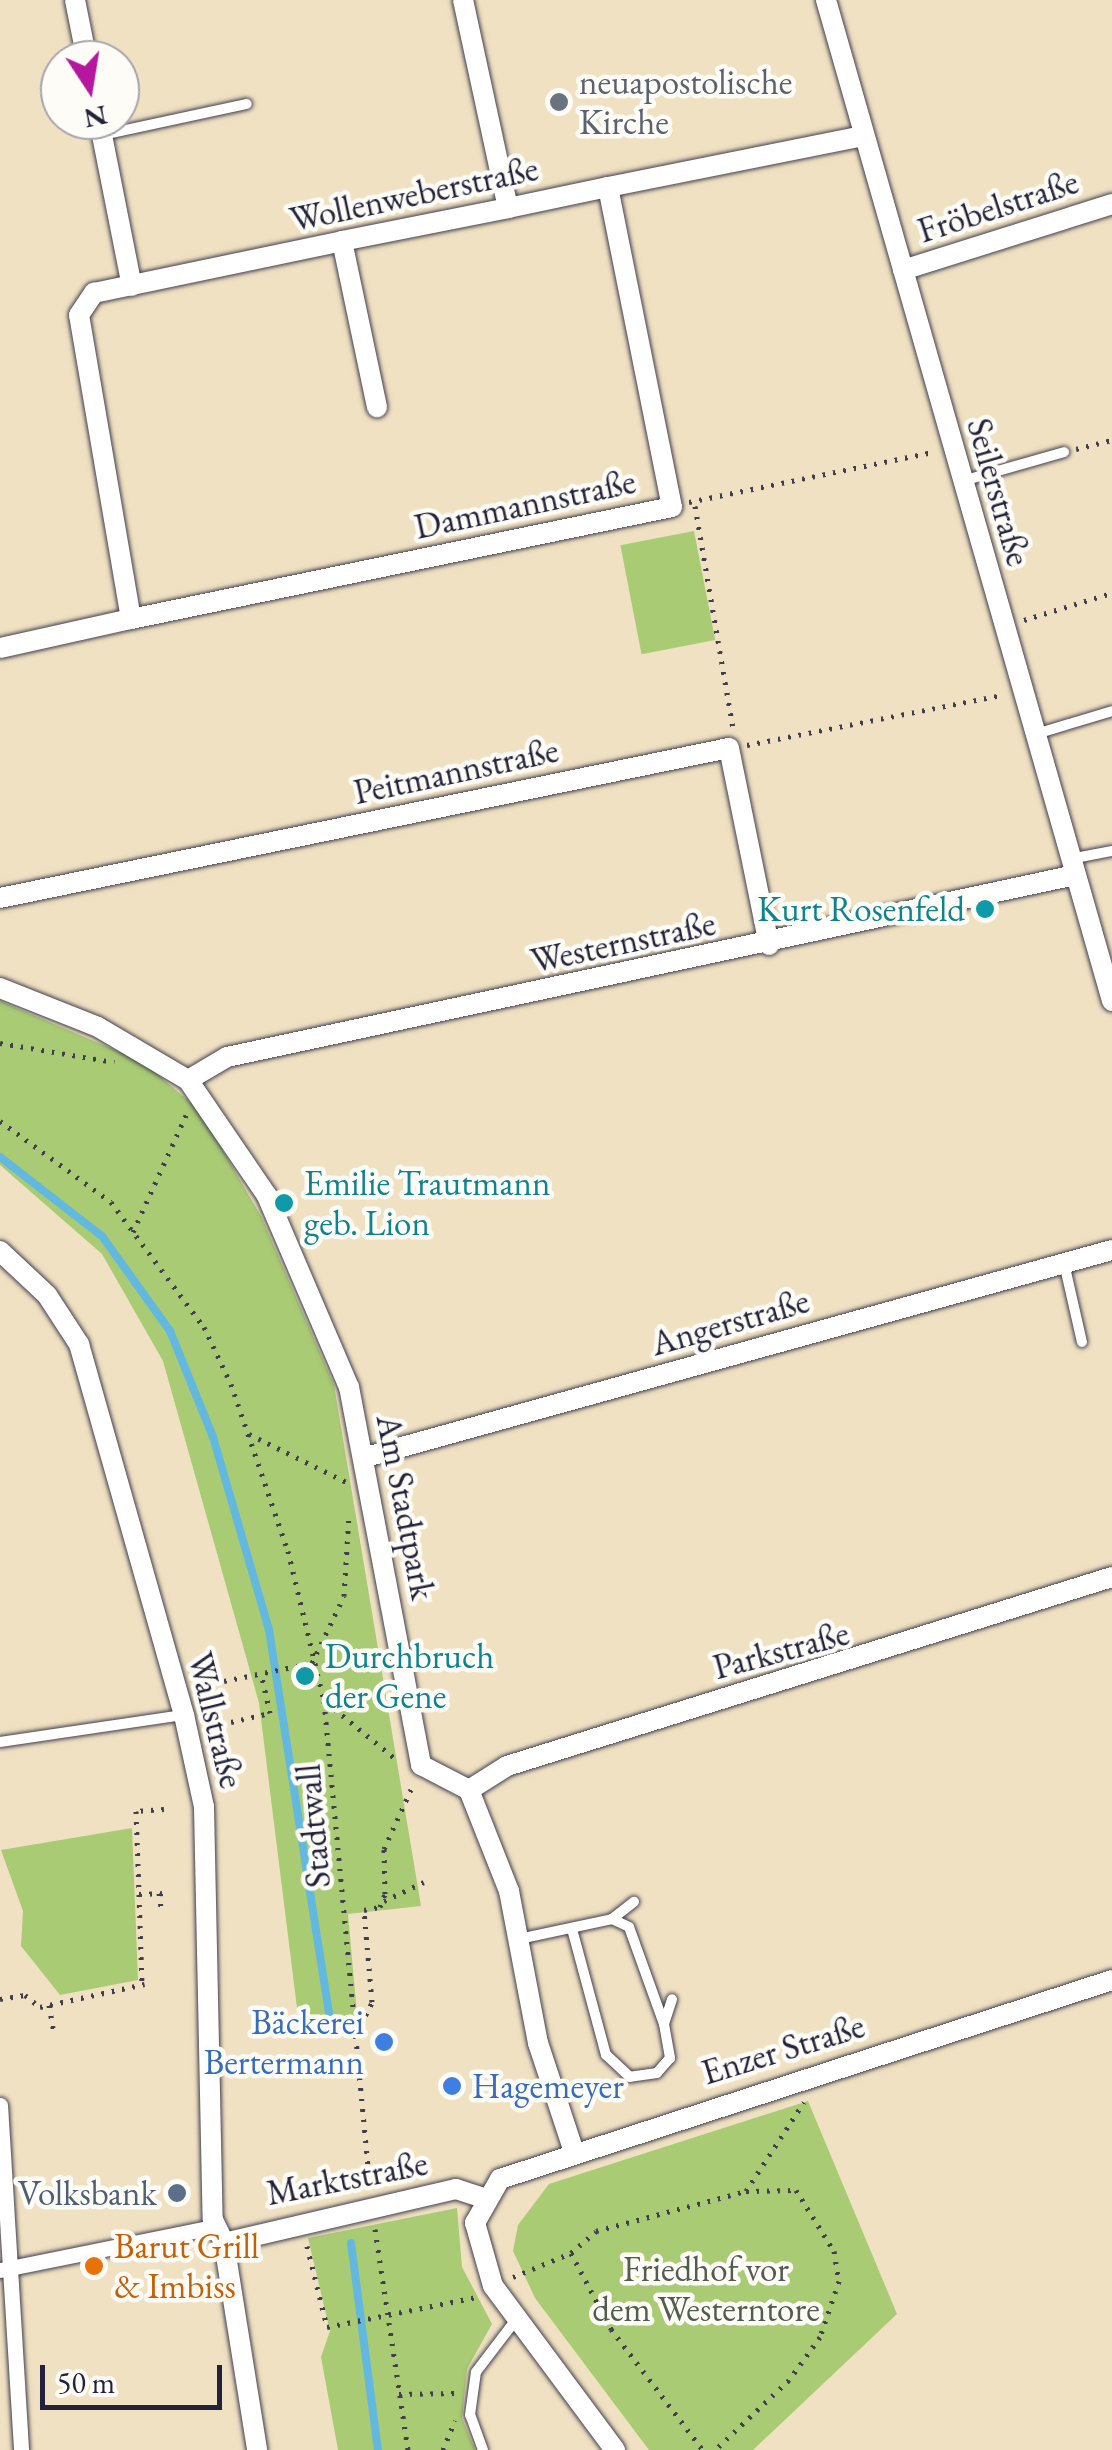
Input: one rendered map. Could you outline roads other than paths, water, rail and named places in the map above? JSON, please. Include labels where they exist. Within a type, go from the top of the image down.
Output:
[{"type":"street","points":[[75,0],[83,40]]},
{"type":"street","points":[[463,0],[508,208]]},
{"type":"street","name":"Seilerstraße","points":[[826,0],[952,448],[966,480],[1032,735],[1112,1001]]},
{"type":"street","name":"Wollenweberstraße","points":[[132,619],[79,315],[94,293],[864,136]]},
{"type":"street","points":[[103,140],[132,286]]},
{"type":"street","name":"Dammannstraße","points":[[0,648],[672,507],[608,187]]},
{"type":"street","name":"Fröbelstraße","points":[[903,270],[1112,204]]},
{"type":"street","points":[[342,242],[377,407]]},
{"type":"street","name":"Peitmannstraße","points":[[0,898],[729,748],[769,945]]},
{"type":"street","name":"Westernstraße","points":[[188,1080],[226,1057],[769,945],[1073,867]]},
{"type":"street","name":"Am Stadtpark","points":[[0,988],[142,1049],[188,1080],[224,1120],[304,1274],[366,1457],[424,1769],[469,1790]]},
{"type":"street","name":"Angerstraße","points":[[366,1457],[1112,1250]]},
{"type":"street","name":"Wallstraße","points":[[0,1251],[48,1295],[79,1344],[184,1715],[209,1877],[219,2235],[256,2450]]},
{"type":"street","name":"Parkstraße","points":[[469,1790],[507,1766],[1112,1578]]},
{"type":"street","points":[[469,1790],[518,1939],[538,2043],[573,2149]]},
{"type":"street","name":"Enzer Straße","points":[[484,2198],[521,2166],[1112,1980]]},
{"type":"street","points":[[0,2106],[6,2268],[20,2450]]},
{"type":"street","name":"Marktstraße","points":[[6,2268],[302,2222],[456,2188],[484,2198]]},
{"type":"street","points":[[484,2198],[474,2222],[493,2286],[515,2321],[615,2450]]},
{"type":"lane","points":[[140,121],[246,104]]},
{"type":"lane","points":[[966,480],[1064,452]]},
{"type":"lane","points":[[1032,735],[1112,710]]},
{"type":"lane","points":[[1073,867],[1112,850]]},
{"type":"lane","points":[[1064,1263],[1082,1342]]},
{"type":"lane","points":[[0,1742],[184,1715]]},
{"type":"lane","points":[[518,1939],[612,1919],[634,1902]]},
{"type":"lane","points":[[572,1929],[606,2054],[630,2077],[658,2072],[670,2058],[664,2024],[628,1927],[612,1919]]},
{"type":"lane","points":[[664,2024],[672,1999]]},
{"type":"lane","points":[[483,2450],[470,2415],[476,2372],[515,2321]]},
{"type":"waterway","points":[[0,1157],[102,1236],[170,1331],[213,1437],[269,1630],[330,2020]]},
{"type":"waterway","points":[[351,2243],[378,2450]]},
{"type":"place","name":"neuapostolische Kirche","points":[[559,102]]},
{"type":"place","name":"Kurt Rosenfeld","points":[[985,909]]},
{"type":"place","name":"Emilie Trautmann geb. Lion","points":[[284,1203]]},
{"type":"place","name":"Durchbruch der Gene","points":[[305,1676]]},
{"type":"place","name":"Bäckerei Bertermann","points":[[384,2042]]},
{"type":"place","name":"Hagemeyer","points":[[452,2086]]},
{"type":"place","name":"Volksbank","points":[[177,2193]]},
{"type":"place","name":"Barut Grill & Imbiss","points":[[94,2266]]},
{"type":"park label","name":"Friedhof vor dem Westerntore","points":[[706,2289]]}]
